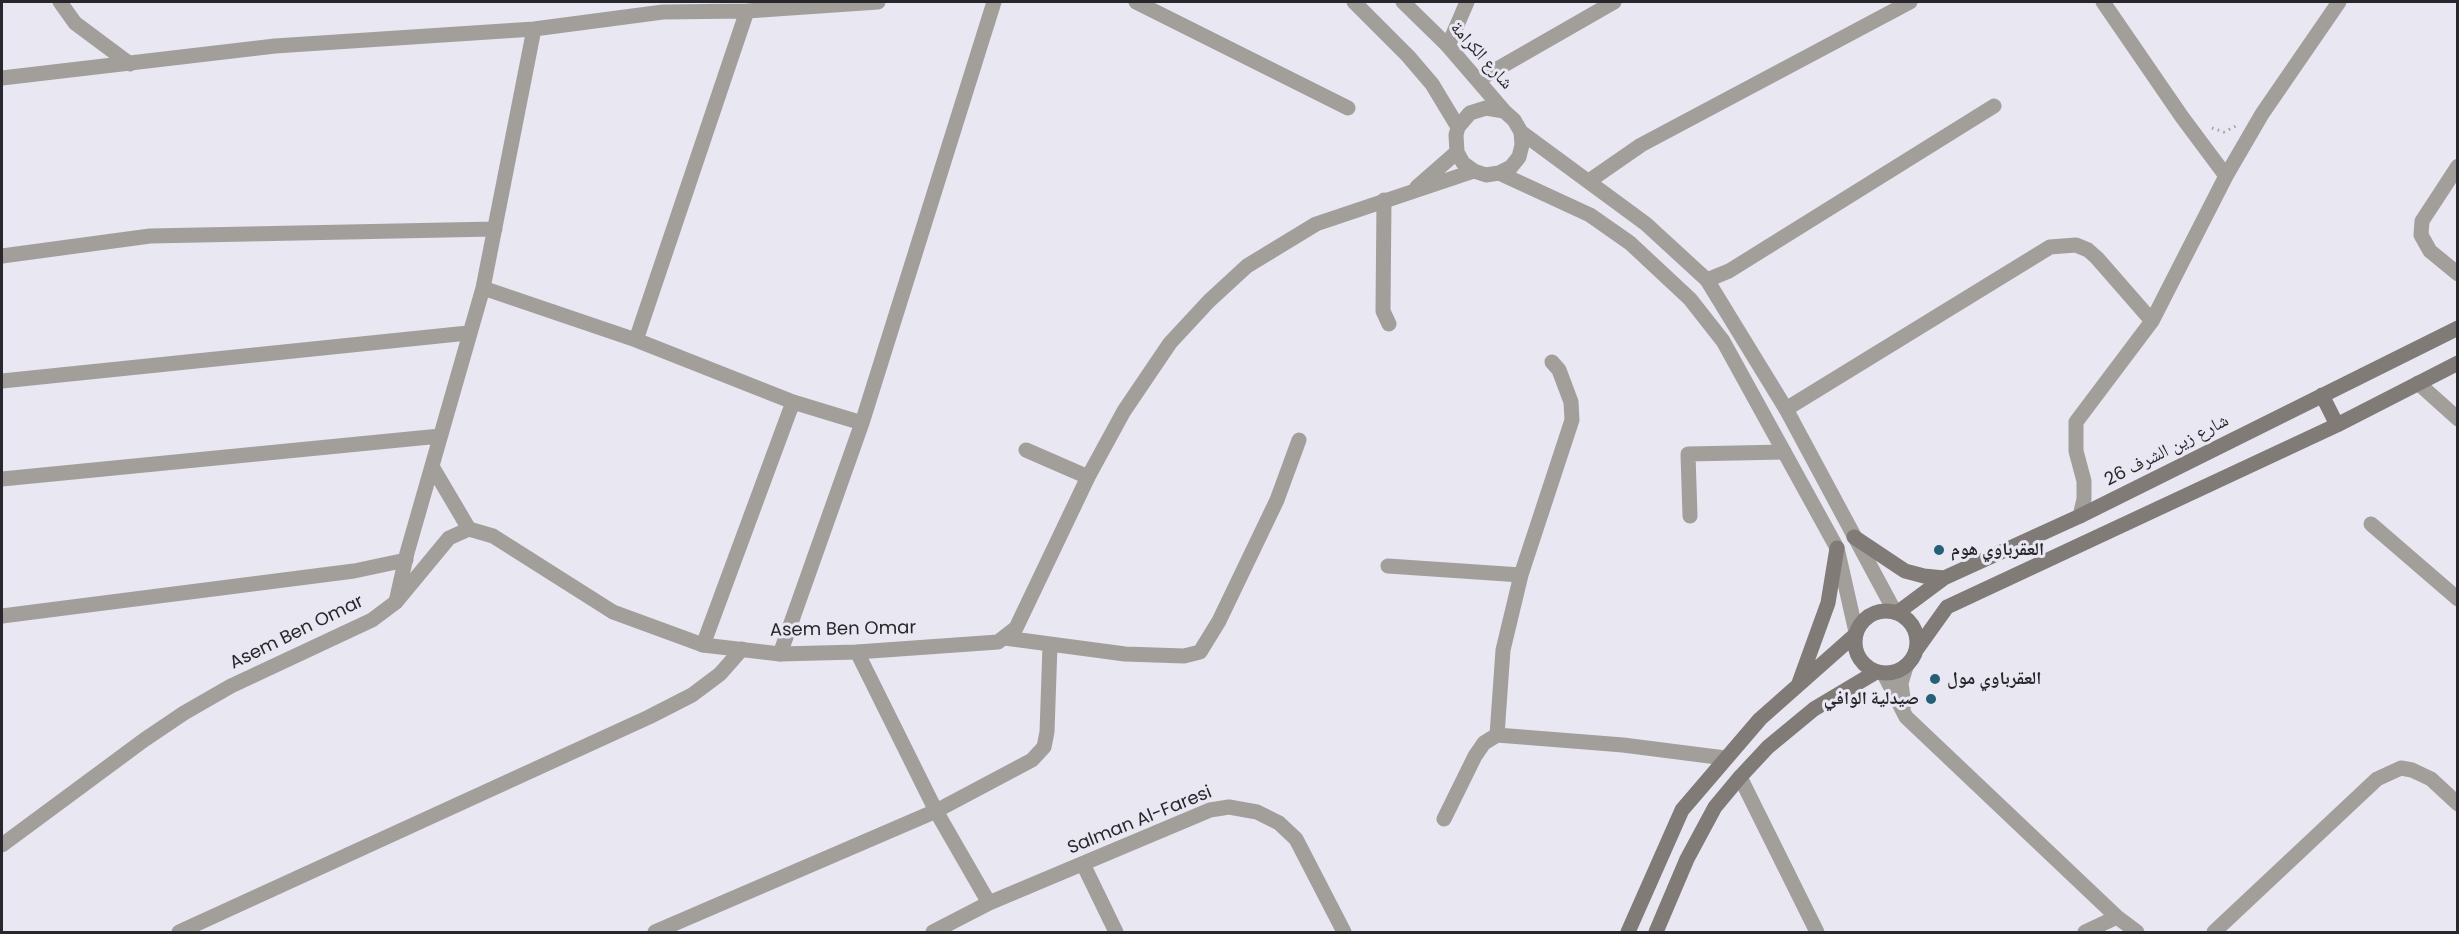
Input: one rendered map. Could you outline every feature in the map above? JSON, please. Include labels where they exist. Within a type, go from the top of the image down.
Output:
[{"type":"main road","name":"شارع زين الشرف 26","points":[[1896,612],[1944,578],[2080,516],[2457,328]]},
{"type":"main road","points":[[1656,933],[1687,859],[1715,807],[1740,777],[1768,747],[1814,709],[1880,673],[1906,667],[1947,607],[2337,426],[2457,363]]},
{"type":"main road","points":[[2322,395],[2337,426]]},
{"type":"main road","points":[[1854,537],[1905,571],[1944,578]]},
{"type":"main road","points":[[1798,686],[1828,603],[1837,548]]},
{"type":"main road","points":[[1628,933],[1683,810],[1760,719],[1856,633],[1868,617],[1885,611],[1896,612],[1905,617],[1916,631],[1917,649]]},
{"type":"main road","points":[[1856,633],[1857,652],[1867,667],[1880,673]]},
{"type":"street","points":[[60,2],[75,23],[130,64]]},
{"type":"street","points":[[2,78],[275,46],[534,29],[663,7],[747,11],[878,2]]},
{"type":"street","points":[[780,654],[862,423],[994,2]]},
{"type":"street","points":[[1136,2],[1348,108]]},
{"type":"street","points":[[1354,2],[1408,56],[1432,84],[1458,127]]},
{"type":"street","name":"شارع الكرامة","points":[[1403,2],[1448,46],[1504,111]]},
{"type":"street","points":[[1448,46],[1467,2]]},
{"type":"street","points":[[1478,80],[1614,2]]},
{"type":"street","points":[[1589,181],[1641,145],[1910,2]]},
{"type":"street","points":[[2103,2],[2182,117],[2226,176]]},
{"type":"street","points":[[2080,516],[2084,499],[2084,481],[2076,451],[2076,422],[2152,321],[2226,176],[2262,114],[2339,2]]},
{"type":"street","points":[[636,340],[747,11]]},
{"type":"street","points":[[396,602],[468,333],[483,288],[534,29]]},
{"type":"street","points":[[1707,280],[1729,271],[1994,106]]},
{"type":"street","points":[[1521,132],[1522,145],[1518,157],[1510,167],[1499,173],[1486,175],[1474,171],[1463,163],[1457,152],[1455,143],[1458,127],[1470,113],[1486,108],[1504,111],[1514,120],[1521,132],[1646,224],[1707,280],[1786,409],[1896,612]]},
{"type":"street","points":[[1412,191],[1457,152]]},
{"type":"street","points":[[2457,166],[2422,221],[2421,235],[2430,251],[2457,274]]},
{"type":"street","points":[[1005,638],[1016,628],[1088,477],[1124,411],[1170,343],[1216,294],[1247,266],[1316,224],[1474,171]]},
{"type":"street","points":[[1499,173],[1590,215],[1630,243],[1690,299],[1723,341],[1837,548],[1856,633]]},
{"type":"street","points":[[1384,200],[1383,311],[1389,324]]},
{"type":"street","points":[[2,256],[150,236],[495,230]]},
{"type":"street","points":[[1786,409],[2050,247],[2063,244],[2088,250],[2152,321]]},
{"type":"street","points":[[483,288],[636,340],[793,402],[862,423]]},
{"type":"street","points":[[2,381],[468,333]]},
{"type":"street","points":[[1497,735],[1503,650],[1521,575],[1572,420],[1571,402],[1559,370],[1552,362]]},
{"type":"street","points":[[2418,383],[2457,420]]},
{"type":"street","points":[[703,645],[793,402]]},
{"type":"street","points":[[2,479],[440,436]]},
{"type":"street","points":[[1005,638],[1050,645],[1173,657],[1192,656],[1200,652],[1219,621],[1277,500],[1299,440]]},
{"type":"street","points":[[1026,450],[1088,477]]},
{"type":"street","points":[[1690,516],[1688,454],[1784,452]]},
{"type":"street","points":[[433,468],[470,530]]},
{"type":"street","points":[[2371,524],[2457,599]]},
{"type":"street","name":"Asem Ben Omar","points":[[2,845],[184,713],[231,686],[350,633],[372,620],[396,602],[448,538],[470,530],[493,536],[613,612],[703,645],[780,654],[990,644],[1005,638]]},
{"type":"street","points":[[2,616],[354,571],[406,560]]},
{"type":"street","points":[[1388,566],[1521,575]]},
{"type":"street","points":[[655,933],[936,811],[1006,776],[1032,760],[1044,747],[1050,717],[1050,645]]},
{"type":"street","points":[[179,933],[649,717],[692,695],[720,675],[742,649]]},
{"type":"street","points":[[857,652],[936,811],[988,903]]},
{"type":"street","points":[[1906,667],[1901,683],[1906,717]]},
{"type":"street","points":[[1880,673],[1906,717],[2117,918],[2137,933]]},
{"type":"street","points":[[1444,819],[1475,756],[1484,743],[1497,735],[1623,745],[1725,758]]},
{"type":"street","points":[[2214,933],[2377,779],[2402,768],[2412,770],[2431,779],[2457,804]]},
{"type":"street","points":[[1740,777],[1817,933]]},
{"type":"street","name":"Salman Al-Faresi","points":[[933,933],[988,903],[1210,810],[1229,807],[1257,812],[1279,823],[1296,839],[1344,933]]},
{"type":"street","points":[[1083,864],[1116,933]]},
{"type":"street","points":[[2085,933],[2117,918]]},
{"type":"path","points":[[2182,117],[2224,132],[2262,114]]},
{"type":"place","name":"العقرباوي هوم","points":[[1939,550]]},
{"type":"place","name":"العقرباوي مول","points":[[1935,679]]},
{"type":"place","name":"صيدلية الوافي","points":[[1931,699]]}]
